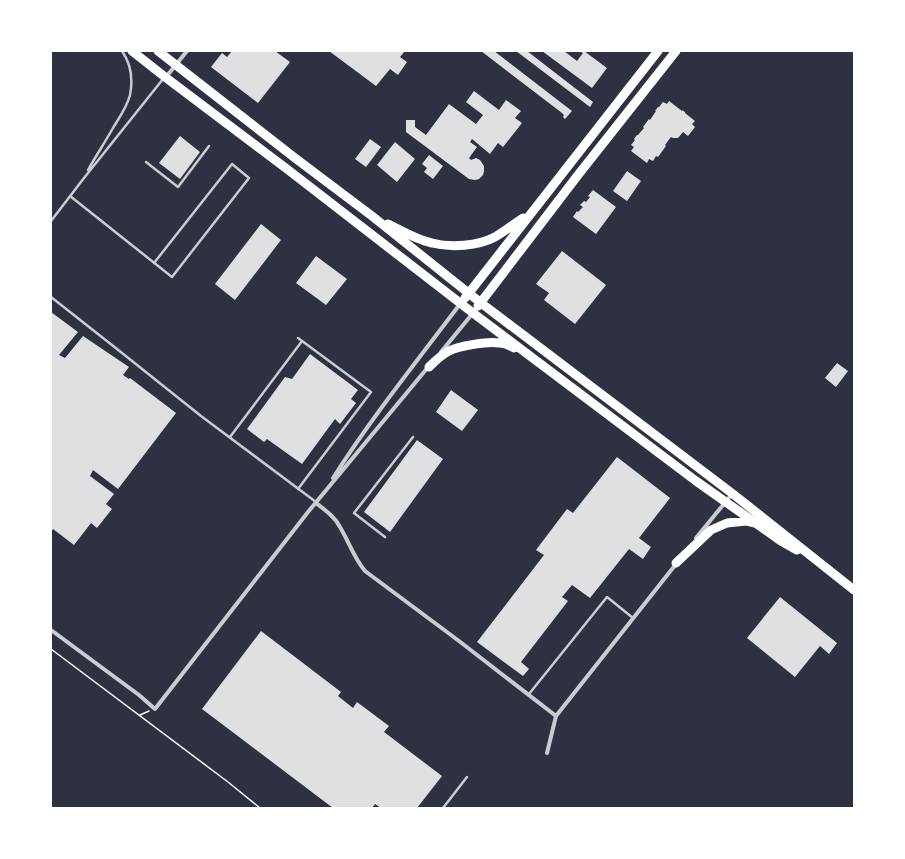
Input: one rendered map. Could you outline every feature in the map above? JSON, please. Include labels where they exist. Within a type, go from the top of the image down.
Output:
[{"type":"main road","points":[[132,51],[460,304],[690,476],[781,541],[820,562]]},
{"type":"main road","points":[[158,51],[372,216],[468,293],[733,494],[854,590]]},
{"type":"main road","points":[[460,304],[658,51]]},
{"type":"main road","points":[[473,313],[578,175],[676,51]]},
{"type":"main road","points":[[372,216],[415,237],[432,243],[450,246],[472,244],[495,237],[531,213]]},
{"type":"main road","points":[[429,367],[440,356],[450,350],[465,346],[498,342],[520,350],[547,368]]},
{"type":"main road","points":[[676,563],[710,530],[727,523],[746,521],[758,524]]},
{"type":"street","points":[[165,77],[188,51]]},
{"type":"street","points":[[323,494],[351,450],[384,404],[460,304]]},
{"type":"street","points":[[51,630],[139,695],[155,709],[308,512],[473,313]]},
{"type":"street","points":[[547,752],[556,716],[676,563],[733,494]]},
{"type":"street","points":[[316,503],[335,520],[365,571],[556,716]]},
{"type":"lane","points":[[84,178],[118,120],[130,96],[131,72],[129,64],[122,51]]},
{"type":"lane","points":[[51,221],[165,77]]},
{"type":"lane","points":[[146,162],[178,186],[210,146]]},
{"type":"lane","points":[[70,196],[154,263],[172,277],[249,178],[232,164],[154,263]]},
{"type":"lane","points":[[51,297],[201,416],[316,503]]},
{"type":"lane","points":[[298,338],[371,392],[298,489]]},
{"type":"lane","points":[[230,437],[302,341]]},
{"type":"lane","points":[[385,537],[354,513],[413,437]]},
{"type":"lane","points":[[529,694],[607,597],[633,618]]},
{"type":"lane","points":[[443,808],[467,777]]},
{"type":"path","points":[[51,649],[140,715],[260,808]]},
{"type":"path","points":[[140,715],[155,709]]},
{"type":"building","points":[[232,51],[275,51],[290,62],[258,103],[211,67],[222,53],[227,57]]},
{"type":"building","points":[[329,51],[405,51],[400,57],[407,62],[398,75],[390,69],[376,86]]},
{"type":"building","points":[[481,51],[494,51],[572,111],[565,119],[562,113]]},
{"type":"building","points":[[516,51],[527,51],[593,102],[590,107]]},
{"type":"building","points":[[542,51],[564,51],[577,61],[583,53],[579,51],[584,51],[607,68],[592,88]]},
{"type":"building","points":[[474,91],[499,110],[506,100],[521,111],[515,118],[522,123],[503,147],[498,143],[490,154],[472,139],[470,142],[477,147],[469,158],[471,160],[476,158],[480,160],[484,166],[483,175],[479,179],[475,180],[469,179],[406,132],[406,120],[415,120],[415,127],[426,135],[449,104],[476,124],[483,115],[466,102]]},
{"type":"building","points":[[669,101],[695,121],[692,124],[695,127],[688,136],[683,132],[678,138],[671,137],[658,157],[656,156],[653,161],[649,159],[647,163],[631,151],[634,147],[631,145],[658,107],[663,102],[667,104]]},
{"type":"building","points":[[180,136],[200,152],[180,179],[159,163]]},
{"type":"building","points":[[370,139],[381,147],[366,167],[355,159]]},
{"type":"building","points":[[395,142],[415,159],[397,182],[377,165]]},
{"type":"building","points":[[429,155],[443,166],[433,179],[424,172],[427,168],[422,164]]},
{"type":"building","points":[[627,171],[641,181],[627,201],[613,191]]},
{"type":"building","points":[[593,190],[616,207],[596,234],[573,217],[577,211],[578,212],[583,207],[580,205],[584,201],[586,202],[590,197],[588,196]]},
{"type":"building","points":[[261,224],[281,240],[235,300],[215,284]]},
{"type":"building","points":[[562,251],[606,285],[575,324],[544,300],[549,293],[536,284]]},
{"type":"building","points":[[316,256],[347,279],[326,305],[296,283]]},
{"type":"building","points":[[51,312],[78,332],[59,355],[65,358],[83,336],[129,367],[123,375],[129,379],[130,378],[176,413],[118,489],[93,470],[90,476],[114,494],[106,504],[112,509],[97,528],[91,523],[74,545],[53,529],[51,532]]},
{"type":"building","points":[[310,354],[358,390],[351,399],[356,403],[340,424],[335,419],[302,464],[267,439],[264,442],[247,429],[285,377],[292,379]]},
{"type":"building","points":[[837,363],[848,371],[836,387],[825,378]]},
{"type":"building","points":[[451,390],[478,410],[462,431],[436,412]]},
{"type":"building","points":[[417,440],[443,459],[390,532],[364,512]]},
{"type":"building","points":[[617,457],[670,498],[639,538],[651,547],[643,559],[629,549],[590,598],[572,585],[562,597],[568,601],[521,662],[529,669],[523,676],[477,642],[544,555],[536,550],[567,509],[573,513]]},
{"type":"building","points":[[780,597],[837,643],[829,654],[820,646],[795,677],[747,638]]},
{"type":"building","points":[[261,631],[341,692],[338,696],[353,708],[357,702],[389,726],[384,732],[442,776],[417,808],[381,808],[375,804],[372,808],[333,808],[202,709]]}]
